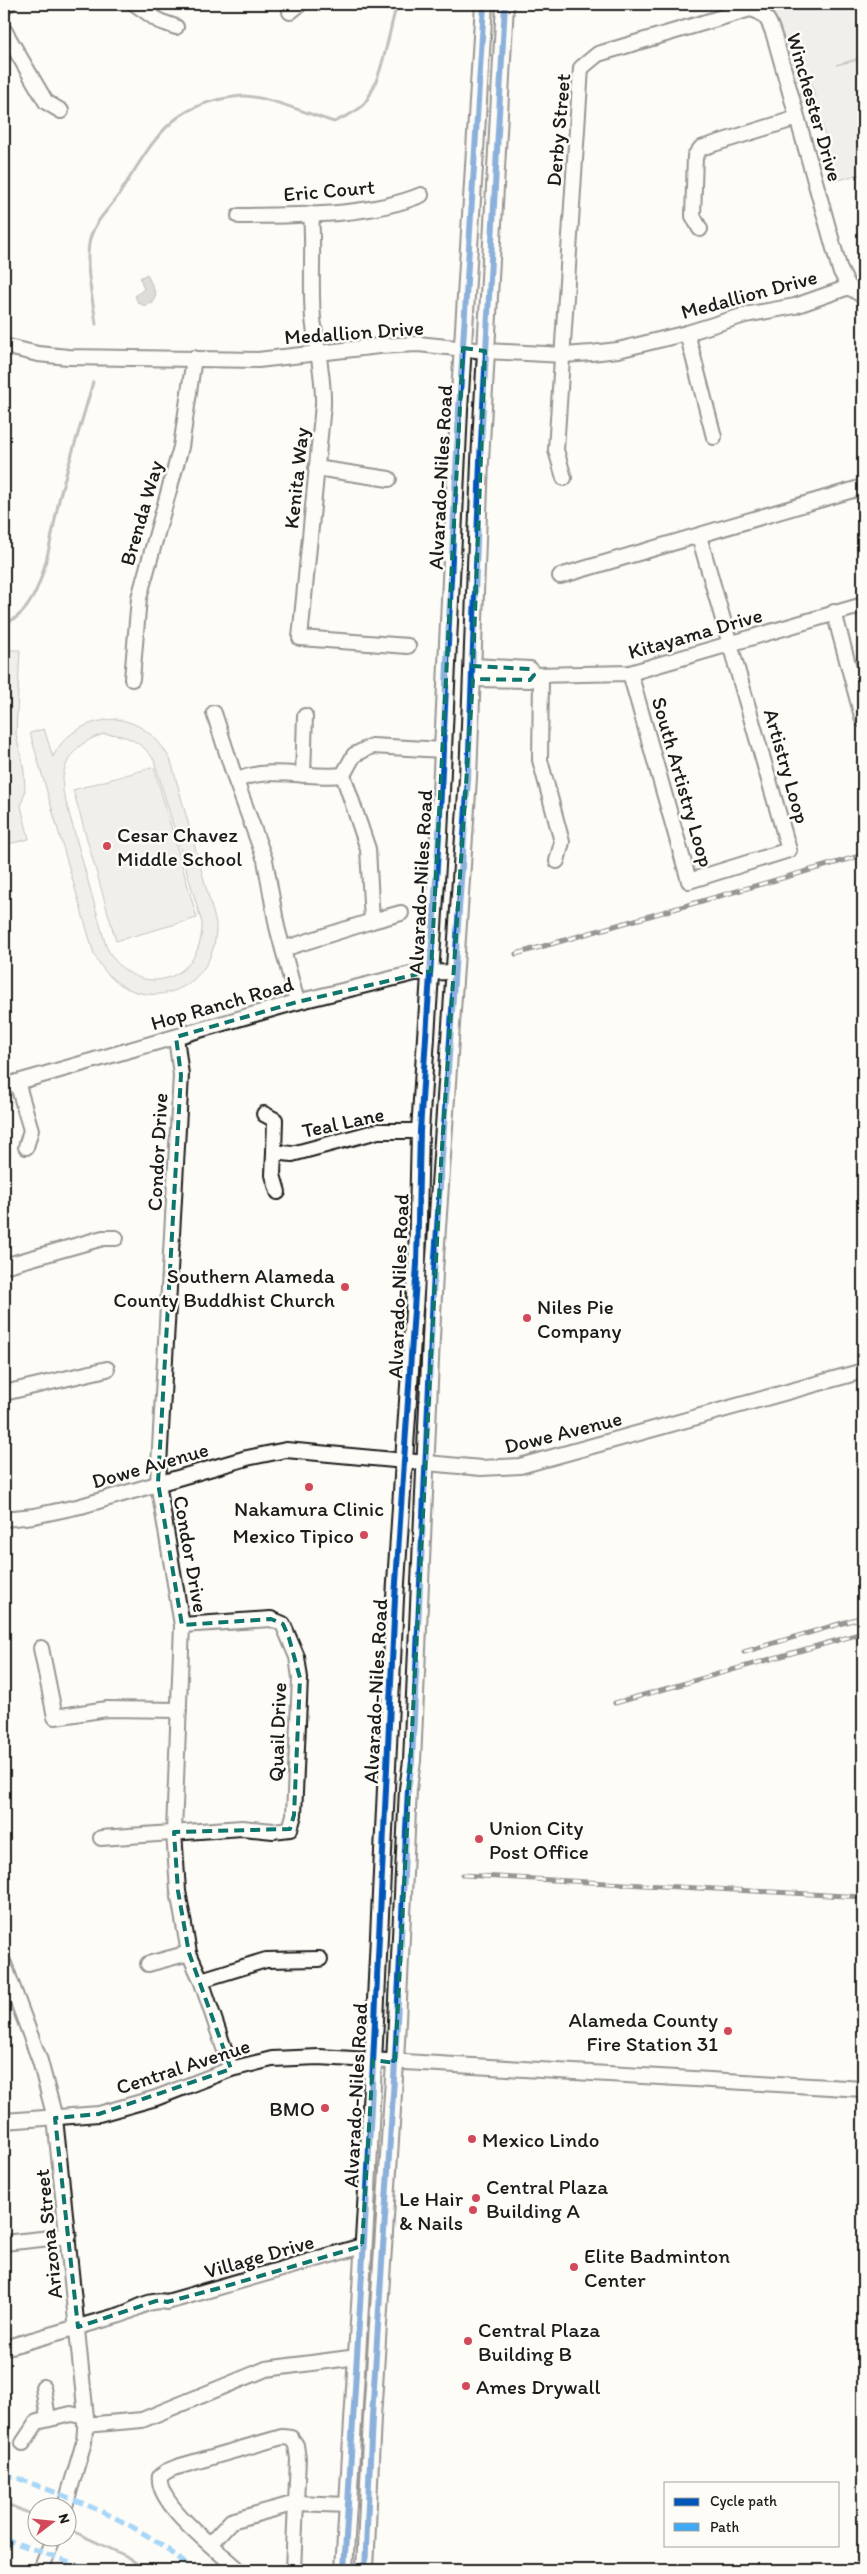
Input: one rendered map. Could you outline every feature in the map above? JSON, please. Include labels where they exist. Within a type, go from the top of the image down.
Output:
[{"type":"main road","name":"Alvarado-Niles Road","points":[[344,2570],[373,2060],[395,1598],[417,1264],[420,1131],[431,971],[463,348],[484,4]]},
{"type":"main road","name":"Alvarado-Niles Road","points":[[365,2570],[372,2408],[395,2063],[435,1256],[473,673],[485,351],[504,4]]},
{"type":"street","points":[[4,7],[8,4]]},
{"type":"street","points":[[135,4],[159,21],[176,27]]},
{"type":"street","name":"Derby Street","points":[[564,478],[556,450],[564,355],[581,68],[598,54],[750,9],[759,10]]},
{"type":"street","name":"Winchester Drive","points":[[759,10],[769,19],[840,270],[849,287]]},
{"type":"street","points":[[4,30],[46,102],[61,111]]},
{"type":"street","points":[[700,229],[693,216],[695,156],[700,148],[797,118]]},
{"type":"street","name":"Eric Court","points":[[239,216],[311,214],[398,204],[421,195]]},
{"type":"street","name":"Kenita Way","points":[[311,214],[314,248],[311,283],[318,352],[324,380],[300,638],[408,646]]},
{"type":"street","points":[[849,287],[863,296]]},
{"type":"street","name":"Medallion Drive","points":[[5,351],[68,358],[258,360],[318,352],[418,344],[485,351],[564,355],[618,350],[687,333],[745,315],[795,306],[849,287]]},
{"type":"street","points":[[687,333],[714,437]]},
{"type":"street","name":"Brenda Way","points":[[132,679],[139,598],[180,447],[194,358]]},
{"type":"street","points":[[316,468],[389,479]]},
{"type":"street","points":[[560,576],[863,487]]},
{"type":"street","points":[[699,536],[732,644]]},
{"type":"street","name":"Kitayama Drive","points":[[473,673],[530,680],[537,676],[630,673],[863,605]]},
{"type":"street","points":[[834,612],[863,720]]},
{"type":"street","name":"Artistry Loop","points":[[732,644],[789,850],[741,866]]},
{"type":"street","name":"South Artistry Loop","points":[[630,673],[689,882],[741,866]]},
{"type":"street","points":[[537,676],[540,760],[562,842],[557,861]]},
{"type":"street","points":[[214,713],[236,781],[265,860],[283,949],[297,1002]]},
{"type":"street","points":[[303,775],[305,716]]},
{"type":"street","points":[[372,921],[368,849],[343,775],[354,755],[372,746],[443,750]]},
{"type":"street","points":[[236,781],[246,776],[260,774],[343,775]]},
{"type":"street","points":[[283,949],[401,913]]},
{"type":"street","name":"Hop Ranch Road","points":[[10,1084],[297,1002],[415,973],[431,971],[454,972]]},
{"type":"street","name":"Condor Drive","points":[[176,1037],[181,1075],[158,1483],[182,1625],[174,1832],[178,1891],[189,1953],[201,1980],[231,2069]]},
{"type":"street","points":[[10,1084],[31,1130],[26,1147]]},
{"type":"street","name":"Teal Lane","points":[[264,1114],[275,1120],[273,1175],[278,1192]]},
{"type":"street","name":"Teal Lane","points":[[274,1152],[292,1154],[378,1131],[420,1131]]},
{"type":"street","points":[[4,1266],[102,1238],[116,1238]]},
{"type":"street","points":[[4,1393],[107,1369]]},
{"type":"street","name":"Dowe Avenue","points":[[4,1519],[34,1516],[81,1506],[247,1458],[286,1450],[500,1468],[539,1462],[863,1372]]},
{"type":"street","name":"Quail Drive","points":[[174,1832],[242,1828],[273,1831],[290,1829],[294,1815],[300,1678],[296,1657],[282,1624],[271,1619],[182,1625]]},
{"type":"street","points":[[41,1648],[55,1717],[107,1710],[179,1710]]},
{"type":"street","points":[[101,1838],[174,1832]]},
{"type":"street","points":[[148,1964],[189,1953]]},
{"type":"street","points":[[201,1980],[266,1960],[320,1959]]},
{"type":"street","name":"Arizona Street","points":[[5,1972],[40,2061],[55,2118],[69,2236],[86,2421],[84,2442],[68,2496]]},
{"type":"street","name":"Central Avenue","points":[[4,2121],[109,2112],[156,2098],[231,2069],[272,2059],[319,2057],[395,2063],[863,2089]]},
{"type":"street","points":[[4,2243],[69,2236]]},
{"type":"street","name":"Village Drive","points":[[4,2348],[127,2313],[132,2308],[159,2300],[167,2302],[362,2246]]},
{"type":"street","points":[[22,2443],[37,2422],[48,2418],[71,2414],[86,2421],[142,2420],[266,2369],[357,2357]]},
{"type":"street","points":[[43,2387],[48,2418]]},
{"type":"street","points":[[239,2570],[168,2502],[162,2489],[160,2476],[167,2470],[198,2460],[282,2437],[291,2438],[296,2445],[298,2460],[293,2570]]},
{"type":"street","points":[[211,2543],[231,2521],[296,2503],[347,2505]]},
{"type":"street","points":[[41,2570],[50,2546]]},
{"type":"highlighted area","points":[[463,348],[485,351],[473,666],[530,669],[534,675],[530,680],[473,679],[441,1163],[395,2063],[373,2060],[362,2246],[216,2289],[167,2302],[159,2300],[78,2327],[55,2118],[99,2114],[231,2069],[189,1953],[178,1891],[174,1832],[290,1829],[294,1815],[300,1678],[289,1638],[283,1624],[271,1619],[182,1625],[158,1483],[181,1075],[176,1037],[297,1002],[431,971]]},
{"type":"shaded area","points":[[770,4],[863,4],[863,57],[836,65],[863,59],[863,173],[836,181],[810,76],[795,81]]},
{"type":"shaded area","points":[[147,274],[156,294],[153,303],[145,306],[138,303],[135,296],[144,289],[140,278]]},
{"type":"shaded area","points":[[4,650],[20,650],[16,734],[24,771],[25,791],[21,806],[29,839],[4,845]]},
{"type":"shaded area","points":[[117,719],[126,721],[142,728],[161,745],[171,761],[216,923],[213,949],[203,969],[187,984],[168,993],[148,994],[127,989],[109,975],[94,954],[30,733],[44,729],[53,757],[64,740],[71,734],[88,725]],"holes":[[[104,734],[112,734],[133,740],[144,748],[154,760],[202,923],[199,944],[191,961],[179,972],[165,979],[149,980],[133,975],[118,964],[106,946],[63,791],[64,771],[67,762],[78,748],[94,738]]]},
{"type":"shaded area","points":[[154,767],[197,918],[116,941],[73,790]]},
{"type":"waterway","points":[[96,324],[88,264],[91,236],[97,223],[120,193],[155,140],[167,126],[197,106],[242,96],[275,102],[334,122],[352,113],[361,107],[374,87],[384,58],[397,4]]},
{"type":"waterway","points":[[4,623],[18,616],[29,603],[38,586],[50,546],[61,492],[93,382]]},
{"type":"waterway","points":[[4,2503],[28,2513]]},
{"type":"waterway","points":[[78,2534],[126,2556],[146,2570]]},
{"type":"railway","points":[[516,954],[863,855]]},
{"type":"railway","points":[[744,1652],[863,1617]]},
{"type":"railway","points":[[615,1703],[863,1633]]},
{"type":"railway","points":[[463,1875],[863,1897]]},
{"type":"marked path","points":[[4,2473],[78,2501],[127,2524],[150,2537],[192,2570]]},
{"type":"marked path","points":[[4,2539],[93,2570]]},
{"type":"cycle path","points":[[344,2570],[367,2190],[395,1598],[417,1264],[420,1131],[439,834],[459,410],[484,4]]},
{"type":"cycle path","points":[[365,2570],[372,2417],[395,2063],[408,1789],[412,1761],[434,1272],[468,778],[480,461],[505,4]]},
{"type":"place","name":"Cesar Chavez Middle School","points":[[107,846]]},
{"type":"place","name":"Southern Alameda County Buddhist Church","points":[[345,1287]]},
{"type":"place","name":"Niles Pie Company","points":[[527,1318]]},
{"type":"place","name":"Nakamura Clinic","points":[[309,1487]]},
{"type":"place","name":"Mexico Tipico","points":[[364,1535]]},
{"type":"place","name":"Union City Post Office","points":[[479,1839]]},
{"type":"place","name":"Alameda County Fire Station 31","points":[[728,2031]]},
{"type":"place","name":"BMO","points":[[325,2108]]},
{"type":"place","name":"Mexico Lindo","points":[[472,2139]]},
{"type":"place","name":"Central Plaza Building A","points":[[476,2198]]},
{"type":"place","name":"Le Hair & Nails","points":[[473,2210]]},
{"type":"place","name":"Elite Badminton Center","points":[[574,2267]]},
{"type":"place","name":"Central Plaza Building B","points":[[468,2341]]},
{"type":"place","name":"Ames Drywall","points":[[466,2386]]}]
